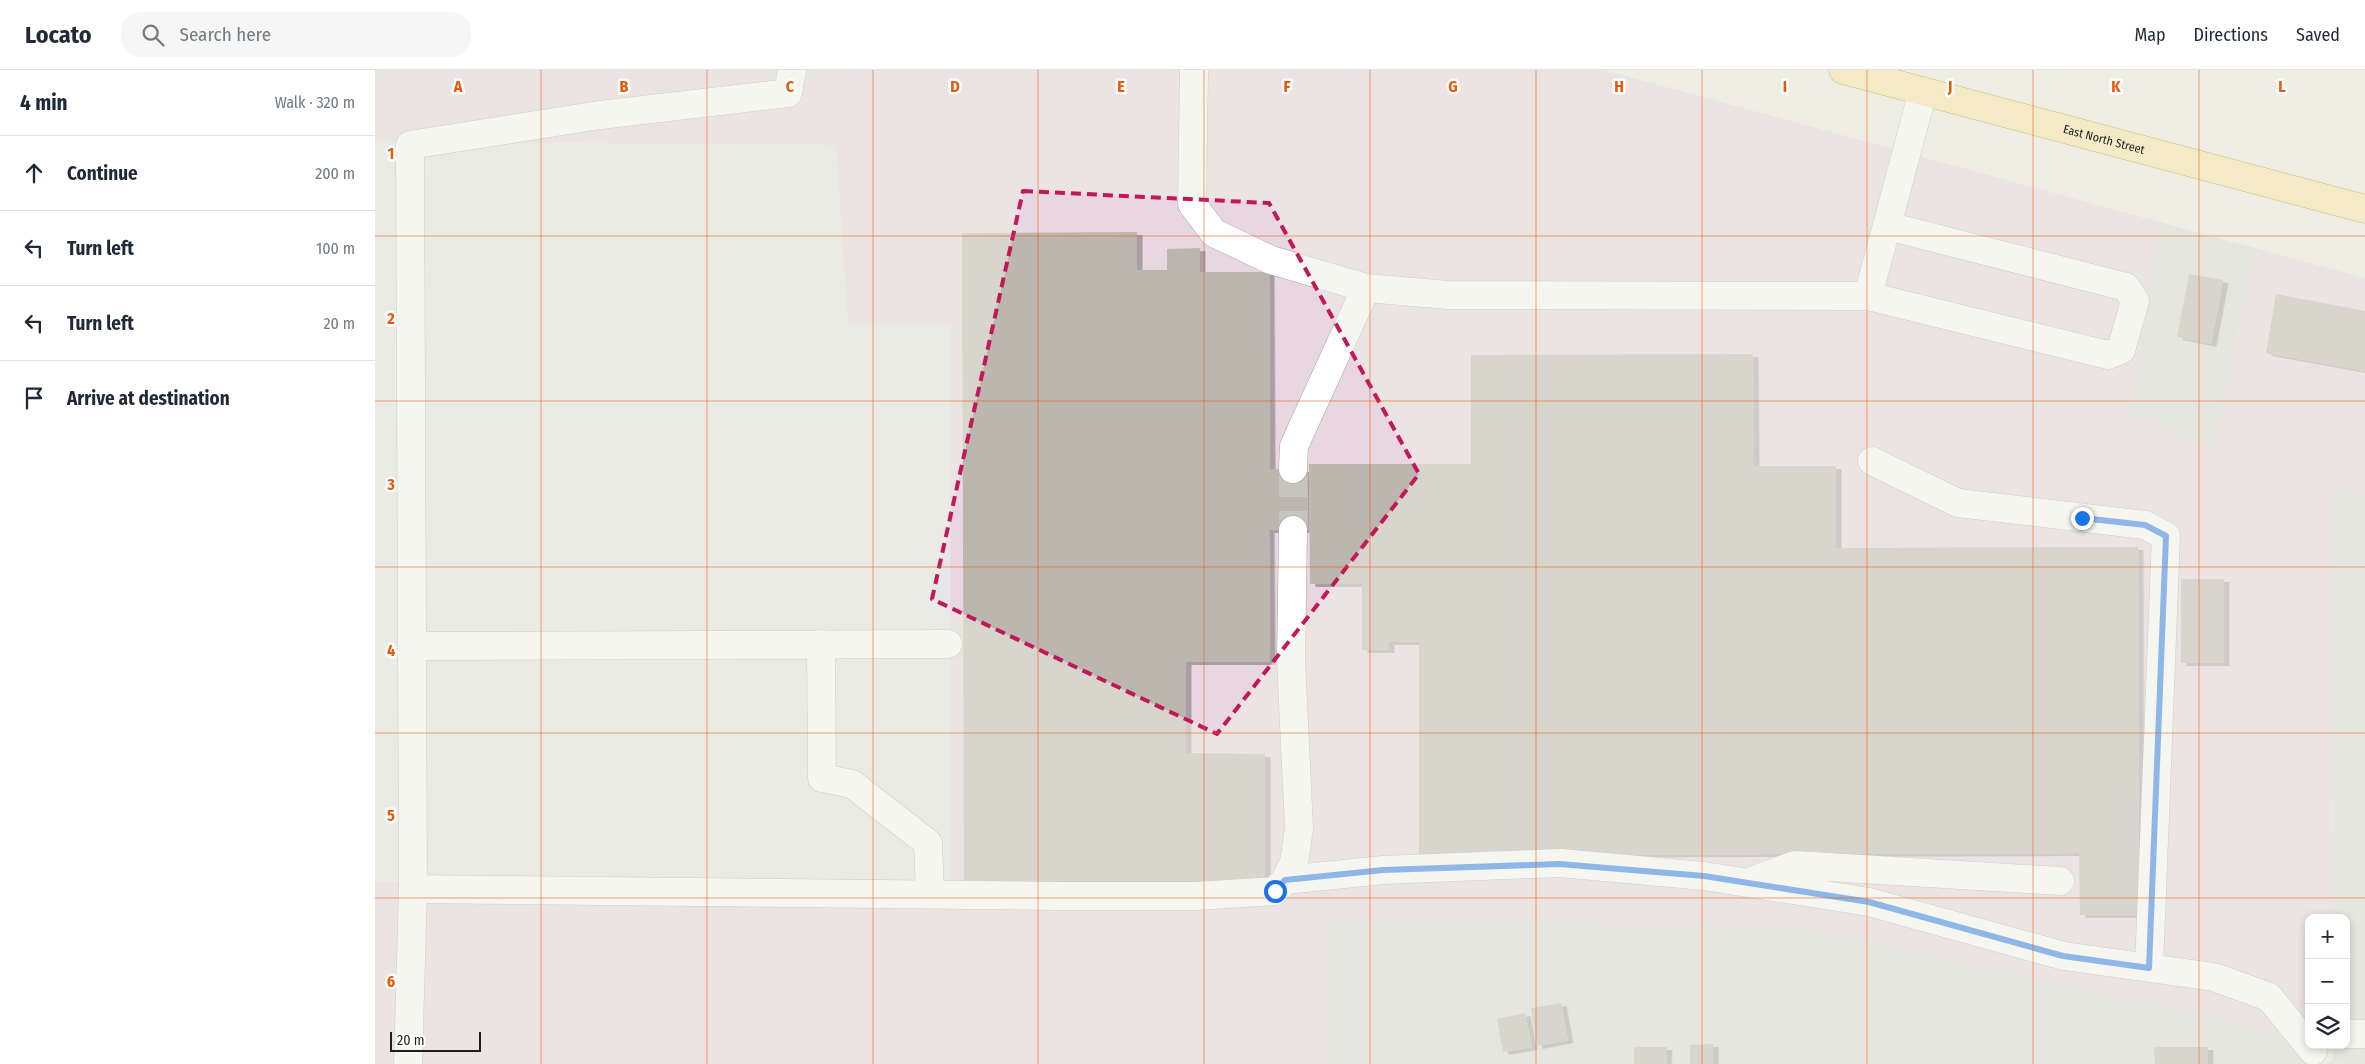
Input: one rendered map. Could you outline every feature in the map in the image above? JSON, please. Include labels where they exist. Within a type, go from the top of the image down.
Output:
[{"type":"main road","name":"East North Street","points":[[1843,70],[2365,208]]},
{"type":"street","points":[[408,1064],[413,889],[410,145],[600,115],[789,94],[792,70]]},
{"type":"street","points":[[1194,70],[1192,204],[1214,233],[1271,260],[1366,288],[1448,295],[1868,296],[2108,355],[2121,350],[2135,301],[2125,287],[1888,226]]},
{"type":"street","points":[[1868,296],[1923,91]]},
{"type":"street","points":[[1293,469],[1295,446],[1366,288]]},
{"type":"street","points":[[1872,460],[1958,503],[2145,525],[2166,536],[2149,968]]},
{"type":"street","points":[[413,889],[1196,896],[1275,891],[1285,880],[1294,862],[1299,828],[1291,660],[1293,530]]},
{"type":"street","points":[[821,644],[822,778],[853,784],[928,843],[930,895]]},
{"type":"street","points":[[412,646],[948,644]]},
{"type":"street","points":[[1285,880],[1383,870],[1559,864],[1704,876],[1869,902],[2063,956],[2214,977],[2269,997],[2314,1054]]},
{"type":"street","points":[[1747,883],[1795,865],[2060,881]]},
{"type":"street","points":[[2350,1034],[2365,1034]]},
{"type":"highlighted area","points":[[1023,191],[1269,203],[1419,474],[1217,734],[932,599]]},
{"type":"shaded area","points":[[375,70],[1604,70],[2160,222],[2129,412],[2214,451],[2255,248],[2365,278],[2365,495],[2331,487],[2333,914],[2305,914],[2305,1027],[2293,1036],[1798,926],[1326,924],[1326,1064],[375,1064]]},
{"type":"shaded area","points":[[375,141],[836,145],[848,323],[950,325],[951,883],[375,882]]},
{"type":"shaded area","points":[[2160,222],[2255,248],[2214,451],[2129,412]]},
{"type":"shaded area","points":[[2331,487],[2365,495],[2365,1064],[2327,1064],[2333,1060],[2333,1049],[2350,1049],[2350,914],[2333,914]]},
{"type":"shaded area","points":[[1326,924],[1798,926],[2293,1036],[2321,1064],[1326,1064]]},
{"type":"building","points":[[1137,232],[1137,270],[1167,270],[1167,249],[1200,248],[1200,272],[1269,272],[1270,469],[1307,469],[1308,530],[1269,530],[1270,662],[1186,662],[1186,753],[1265,754],[1265,880],[964,881],[962,233]]},
{"type":"building","points":[[2189,274],[2223,280],[2211,344],[2177,337]]},
{"type":"building","points":[[2276,294],[2365,311],[2365,371],[2266,353]]},
{"type":"building","points":[[1753,354],[1754,466],[1836,466],[1836,548],[2138,547],[2139,915],[2080,915],[2079,853],[1419,855],[1419,642],[1389,642],[1389,650],[1362,650],[1362,584],[1310,584],[1309,464],[1471,464],[1471,355]]},
{"type":"building","points":[[2181,579],[2224,579],[2224,663],[2181,663]]},
{"type":"building","points":[[1561,1003],[1568,1040],[1537,1046],[1531,1008]]},
{"type":"building","points":[[1525,1013],[1532,1047],[1503,1052],[1497,1019]]},
{"type":"building","points":[[1713,1044],[1713,1064],[1690,1064],[1690,1045]]},
{"type":"building","points":[[1634,1047],[1667,1047],[1666,1064],[1634,1064]]},
{"type":"building","points":[[2154,1047],[2208,1047],[2208,1064],[2155,1064]]},
{"type":"tunnel","points":[[1293,469],[1293,530]]},
{"type":"route","points":[[1275,891],[1285,880],[1383,870],[1559,864],[1704,876],[1869,902],[2063,956],[2149,968],[2166,536],[2145,525],[2082,518]]}]
